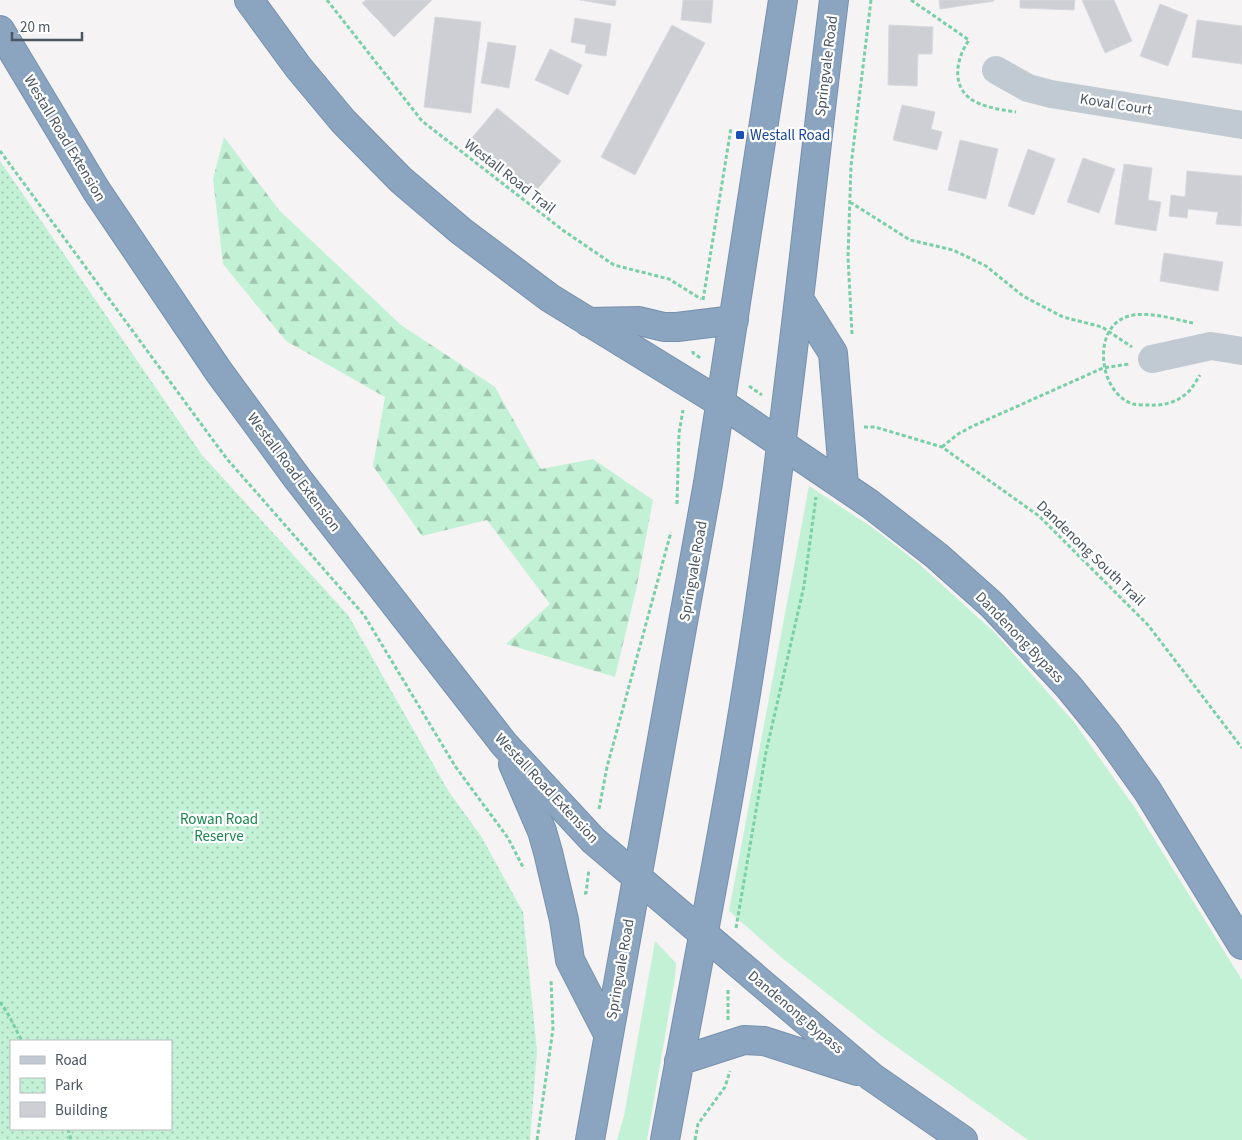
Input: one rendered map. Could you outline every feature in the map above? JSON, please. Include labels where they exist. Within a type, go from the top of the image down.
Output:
[{"type":"highway","points":[[249,0],[317,90],[349,127],[387,166],[485,251],[542,293],[721,402]]},
{"type":"highway","name":"Springvale Road","points":[[590,1140],[693,568],[734,320],[783,0]]},
{"type":"highway","name":"Springvale Road","points":[[665,1140],[739,741],[782,444],[834,0]]},
{"type":"highway","name":"Westall Road Extension","points":[[0,30],[96,190],[219,372],[296,478],[504,744],[594,840],[637,876]]},
{"type":"highway","points":[[799,299],[833,353],[844,485]]},
{"type":"highway","points":[[588,322],[639,321],[664,327],[701,312],[734,320]]},
{"type":"highway","name":"Dandenong Bypass","points":[[721,402],[844,485],[904,529],[967,582],[1017,631],[1068,686],[1107,734],[1147,790],[1242,945]]},
{"type":"highway","points":[[504,744],[542,831],[559,895],[570,960],[608,1034]]},
{"type":"highway","name":"Dandenong Bypass","points":[[637,876],[872,1077],[963,1140]]},
{"type":"highway","points":[[679,1061],[727,1044],[744,1040],[764,1041],[872,1077]]},
{"type":"street","name":"Koval Court","points":[[996,70],[1028,88],[1051,94],[1242,125]]},
{"type":"street","points":[[1152,359],[1211,346],[1242,351]]},
{"type":"path","name":"Westall Road Trail","points":[[327,0],[422,121],[564,231],[614,266],[669,279],[701,312]]},
{"type":"path","points":[[852,344],[848,257],[851,166],[871,0]]},
{"type":"path","points":[[676,513],[679,433],[731,128]]},
{"type":"path","points":[[0,151],[227,460],[364,615],[455,766],[508,838],[526,874]]},
{"type":"path","points":[[850,202],[910,240],[953,250],[986,266],[1023,296],[1063,317],[1102,327],[1152,359]]},
{"type":"path","points":[[693,353],[786,410]]},
{"type":"path","points":[[942,448],[958,434],[972,426],[1103,368],[1152,359]]},
{"type":"path","name":"Dandenong South Trail","points":[[838,427],[875,426],[942,448],[1039,516],[1148,625],[1242,748]]},
{"type":"path","points":[[738,911],[766,752],[804,586],[817,490]]},
{"type":"path","points":[[559,895],[586,893],[607,767],[674,523]]},
{"type":"path","points":[[537,1140],[553,1029],[550,969]]},
{"type":"path","points":[[0,1002],[21,1040]]},
{"type":"path","points":[[695,1140],[698,1124],[703,1114],[725,1087],[729,1079],[730,1064],[727,1044]]},
{"type":"green space","points":[[224,137],[279,210],[401,325],[495,387],[541,469],[593,459],[653,500],[636,590],[615,677],[506,644],[550,604],[487,520],[422,536],[373,466],[385,397],[286,341],[223,264],[213,179]]},
{"type":"green space","name":"Rowan Road Reserve","points":[[0,161],[202,455],[348,615],[449,792],[481,836],[523,912],[537,1051],[530,1140],[0,1140]]},
{"type":"green space","points":[[809,486],[873,528],[918,563],[995,633],[1074,722],[1135,808],[1242,980],[1242,1140],[1028,1140],[880,1035],[782,958],[729,911]]},
{"type":"green space","points":[[655,941],[676,963],[647,1140],[617,1140],[624,1116]]},
{"type":"building","points":[[366,0],[432,0],[394,37],[362,3]]},
{"type":"building","points":[[580,0],[616,0],[615,6]]},
{"type":"building","points":[[683,0],[713,0],[711,23],[681,20]]},
{"type":"building","points":[[939,0],[994,0],[994,1],[940,9]]},
{"type":"building","points":[[1020,0],[1075,0],[1074,10],[1020,8]]},
{"type":"building","points":[[1082,0],[1114,0],[1132,41],[1105,53]]},
{"type":"building","points":[[1160,4],[1188,15],[1168,66],[1140,56]]},
{"type":"building","points":[[435,17],[481,22],[471,113],[424,107]]},
{"type":"building","points":[[575,18],[611,24],[606,56],[585,53],[586,45],[571,42]]},
{"type":"building","points":[[1197,20],[1242,26],[1242,64],[1192,57]]},
{"type":"building","points":[[672,25],[705,43],[635,175],[601,157]]},
{"type":"building","points":[[889,25],[933,27],[932,54],[918,54],[917,86],[888,85]]},
{"type":"building","points":[[488,42],[516,46],[509,88],[481,83]]},
{"type":"building","points":[[550,49],[582,65],[568,95],[535,80]]},
{"type":"building","points":[[902,105],[935,112],[931,129],[942,132],[937,150],[893,140]]},
{"type":"building","points":[[497,108],[561,161],[535,192],[471,139]]},
{"type":"building","points":[[960,140],[998,149],[986,199],[948,190]]},
{"type":"building","points":[[1028,149],[1055,159],[1034,215],[1008,206]]},
{"type":"building","points":[[1083,158],[1115,169],[1099,213],[1067,202]]},
{"type":"building","points":[[1124,164],[1152,168],[1148,200],[1161,202],[1156,231],[1115,224]]},
{"type":"building","points":[[1187,171],[1242,176],[1241,226],[1216,224],[1218,212],[1188,209],[1187,218],[1169,216],[1171,195],[1185,197]]},
{"type":"building","points":[[1164,253],[1223,262],[1218,291],[1160,281]]},
{"type":"place","name":"Westall Road","points":[[740,135]]}]
